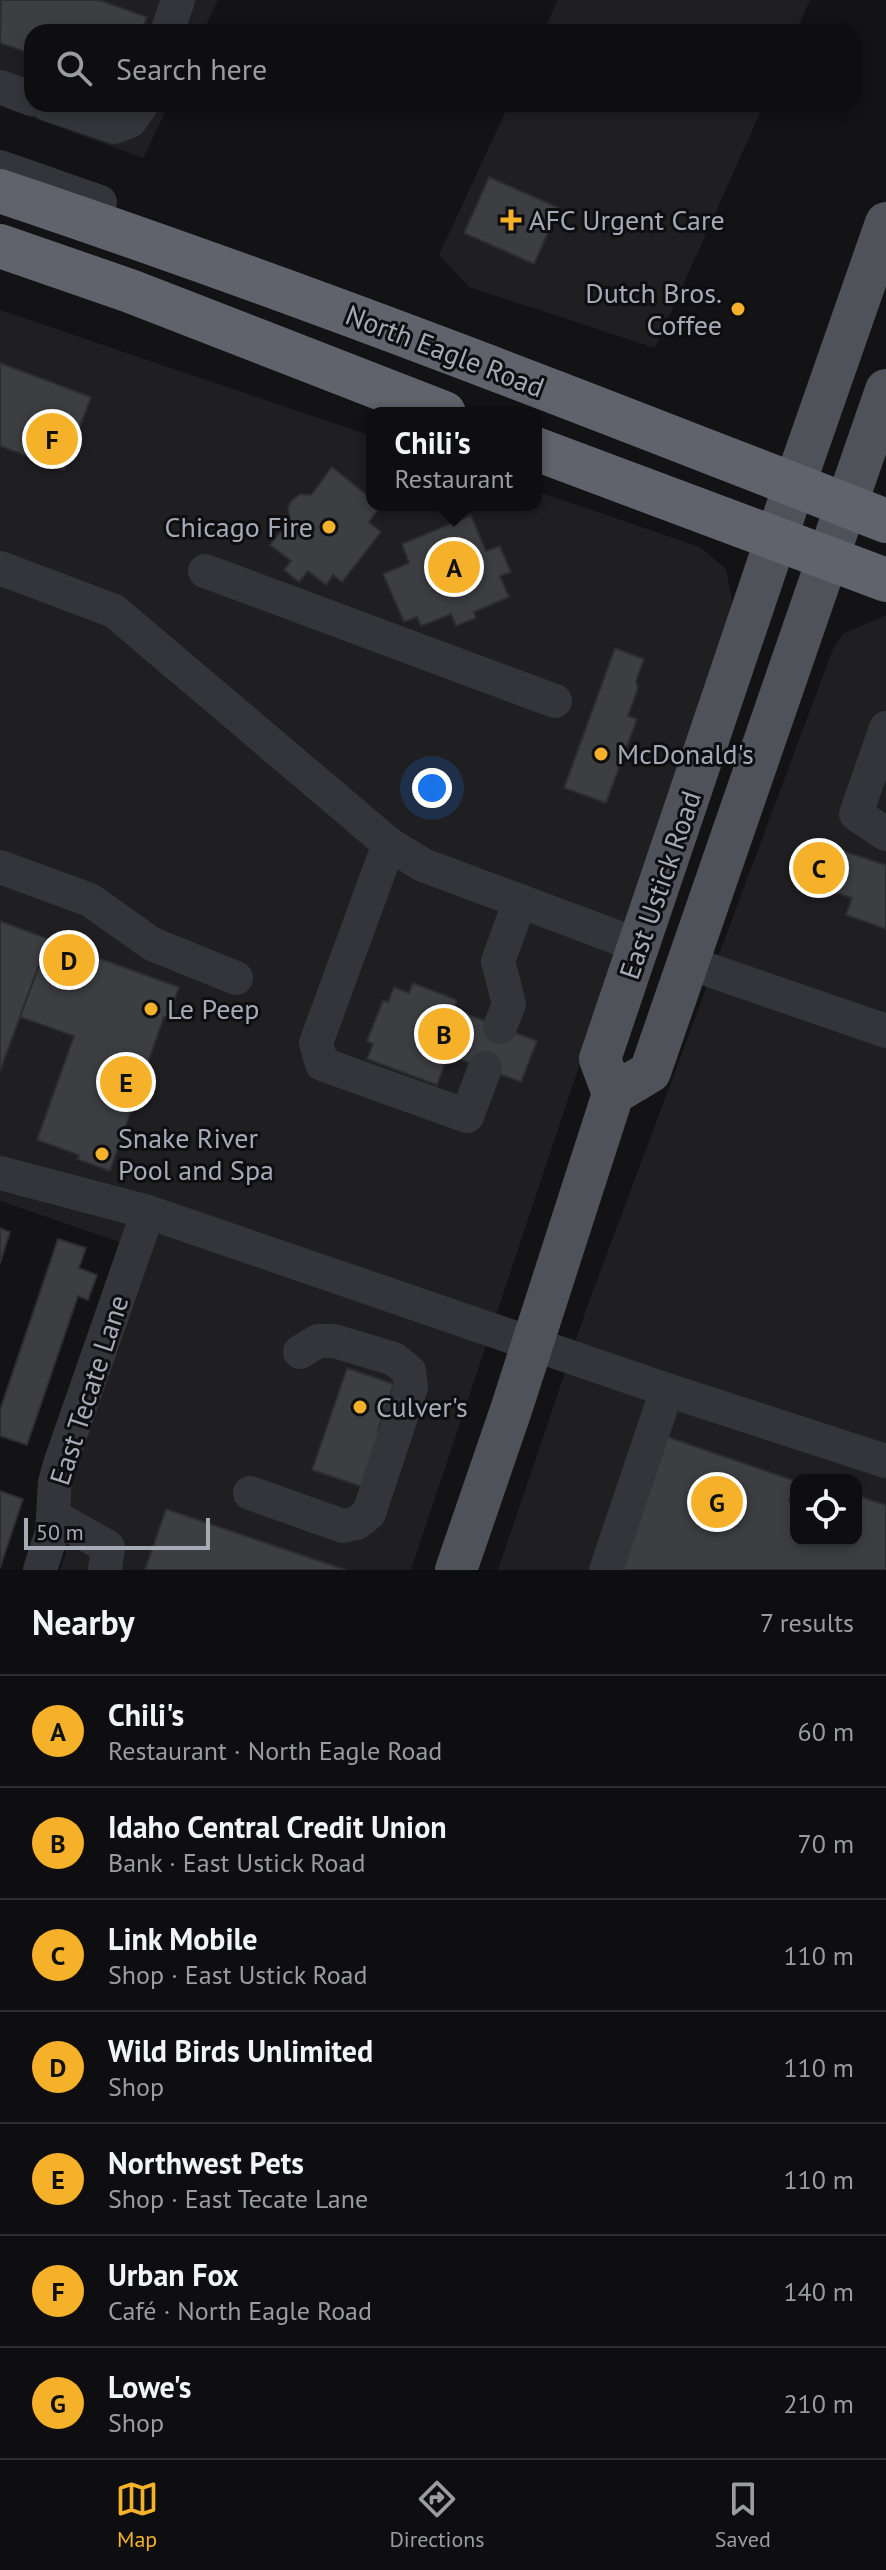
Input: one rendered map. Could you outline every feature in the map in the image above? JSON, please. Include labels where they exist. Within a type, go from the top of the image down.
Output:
[{"type":"highway","name":"North Eagle Road","points":[[0,191],[196,258],[866,513]]},
{"type":"highway","name":"North Eagle Road","points":[[0,246],[130,291],[429,407]]},
{"type":"highway","points":[[542,451],[886,580]]},
{"type":"main road","points":[[794,486],[886,223]]},
{"type":"main road","points":[[866,513],[886,390]]},
{"type":"main road","name":"East Ustick Road","points":[[794,486],[600,1059],[613,1094],[650,1072],[827,560],[866,513]]},
{"type":"main road","points":[[456,1570],[613,1094]]},
{"type":"street","points":[[170,24],[178,0]]},
{"type":"street","points":[[0,87],[24,96]]},
{"type":"street","points":[[70,112],[114,127],[130,121],[136,112]]},
{"type":"street","points":[[0,167],[148,220],[196,258]]},
{"type":"street","points":[[0,568],[114,611],[389,844],[423,865],[640,946]]},
{"type":"street","points":[[205,571],[555,701]]},
{"type":"street","points":[[886,728],[856,814],[886,834]]},
{"type":"street","points":[[389,844],[316,1043],[322,1064],[467,1116],[485,1068]]},
{"type":"street","points":[[0,867],[90,900],[152,944],[236,978]]},
{"type":"street","points":[[500,1027],[509,1004],[498,961],[520,901]]},
{"type":"street","points":[[689,963],[886,1031]]},
{"type":"street","points":[[0,1173],[148,1212],[667,1390],[886,1461]]},
{"type":"street","name":"East Tecate Lane","points":[[40,1570],[52,1532],[55,1482],[60,1464],[148,1212]]},
{"type":"street","points":[[250,1493],[343,1526],[357,1523],[369,1513],[411,1387],[409,1371],[394,1359],[334,1341],[318,1341],[300,1352]]},
{"type":"street","points":[[606,1570],[667,1390]]},
{"type":"street","points":[[53,1516],[108,1547],[105,1570]]},
{"type":"shaded area","points":[[0,0],[218,0],[207,24],[24,24],[24,112],[165,112],[143,158],[0,106]]},
{"type":"shaded area","points":[[558,0],[810,0],[800,24],[547,24]]},
{"type":"shaded area","points":[[505,112],[760,112],[655,348],[469,287],[439,255]]},
{"type":"shaded area","points":[[0,310],[366,434],[366,511],[542,511],[542,493],[700,547],[726,569],[733,605],[411,1570],[60,1570],[66,1553],[73,1477],[146,1251],[0,1201]]},
{"type":"shaded area","points":[[886,615],[886,1570],[498,1570],[586,1310],[833,649],[843,634]]},
{"type":"building","points":[[1,0],[99,0],[147,17],[145,24],[24,24],[24,51],[0,43]]},
{"type":"building","name":"AFC Urgent Care","points":[[489,177],[559,208],[534,264],[464,233]]},
{"type":"building","points":[[0,363],[91,397],[64,470],[0,446]]},
{"type":"building","name":"Chicago Fire","points":[[332,467],[366,494],[366,511],[377,511],[369,522],[381,532],[342,582],[333,575],[326,585],[308,571],[299,582],[284,570],[291,561],[270,545],[290,519],[288,508],[291,501],[300,494],[311,495]]},
{"type":"building","points":[[471,515],[486,551],[500,546],[511,572],[500,576],[509,597],[474,612],[476,618],[456,626],[451,614],[421,626],[417,617],[404,622],[383,574],[409,563],[402,544]]},
{"type":"building","name":"McDonald's","points":[[615,648],[644,659],[628,716],[637,719],[606,803],[564,788]]},
{"type":"building","points":[[813,841],[886,865],[886,929],[846,915],[852,898],[800,881]]},
{"type":"building","points":[[0,921],[51,940],[0,1071]]},
{"type":"building","points":[[51,941],[179,987],[168,1018],[164,1017],[110,1171],[77,1159],[79,1155],[37,1140],[74,1036],[20,1017]]},
{"type":"building","points":[[413,983],[457,1000],[454,1009],[537,1041],[521,1082],[448,1055],[437,1085],[367,1059],[373,1044],[367,1041],[383,1000],[388,1002],[394,987],[409,993]]},
{"type":"building","points":[[0,1228],[10,1232],[0,1263]]},
{"type":"building","points":[[58,1239],[86,1248],[79,1268],[97,1275],[88,1300],[78,1296],[27,1445],[0,1436],[0,1410]]},
{"type":"building","name":"Culver's","points":[[347,1368],[394,1384],[378,1430],[388,1433],[366,1488],[312,1470]]},
{"type":"building","points":[[665,1436],[790,1479],[790,1546],[862,1546],[862,1497],[886,1505],[886,1570],[618,1570]]},
{"type":"building","points":[[0,1491],[23,1499],[0,1568]]},
{"type":"building","points":[[166,1509],[346,1570],[145,1570]]},
{"type":"place","name":"AFC Urgent Care","points":[[511,220]]},
{"type":"place","name":"Dutch Bros. Coffee","points":[[738,309]]},
{"type":"place","name":"Urban Fox","points":[[52,439]]},
{"type":"place","name":"Chicago Fire","points":[[329,527]]},
{"type":"place","name":"Chili's","points":[[454,567]]},
{"type":"place","name":"McDonald's","points":[[601,754]]},
{"type":"place","name":"Link Mobile","points":[[819,868]]},
{"type":"place","name":"Wild Birds Unlimited","points":[[69,960]]},
{"type":"place","name":"Le Peep","points":[[151,1009]]},
{"type":"place","name":"Idaho Central Credit Union","points":[[444,1034]]},
{"type":"place","name":"Northwest Pets","points":[[126,1082]]},
{"type":"place","name":"Snake River Pool and Spa","points":[[102,1154]]},
{"type":"place","name":"Culver's","points":[[360,1407]]},
{"type":"place","name":"Lowe's","points":[[717,1502]]}]
